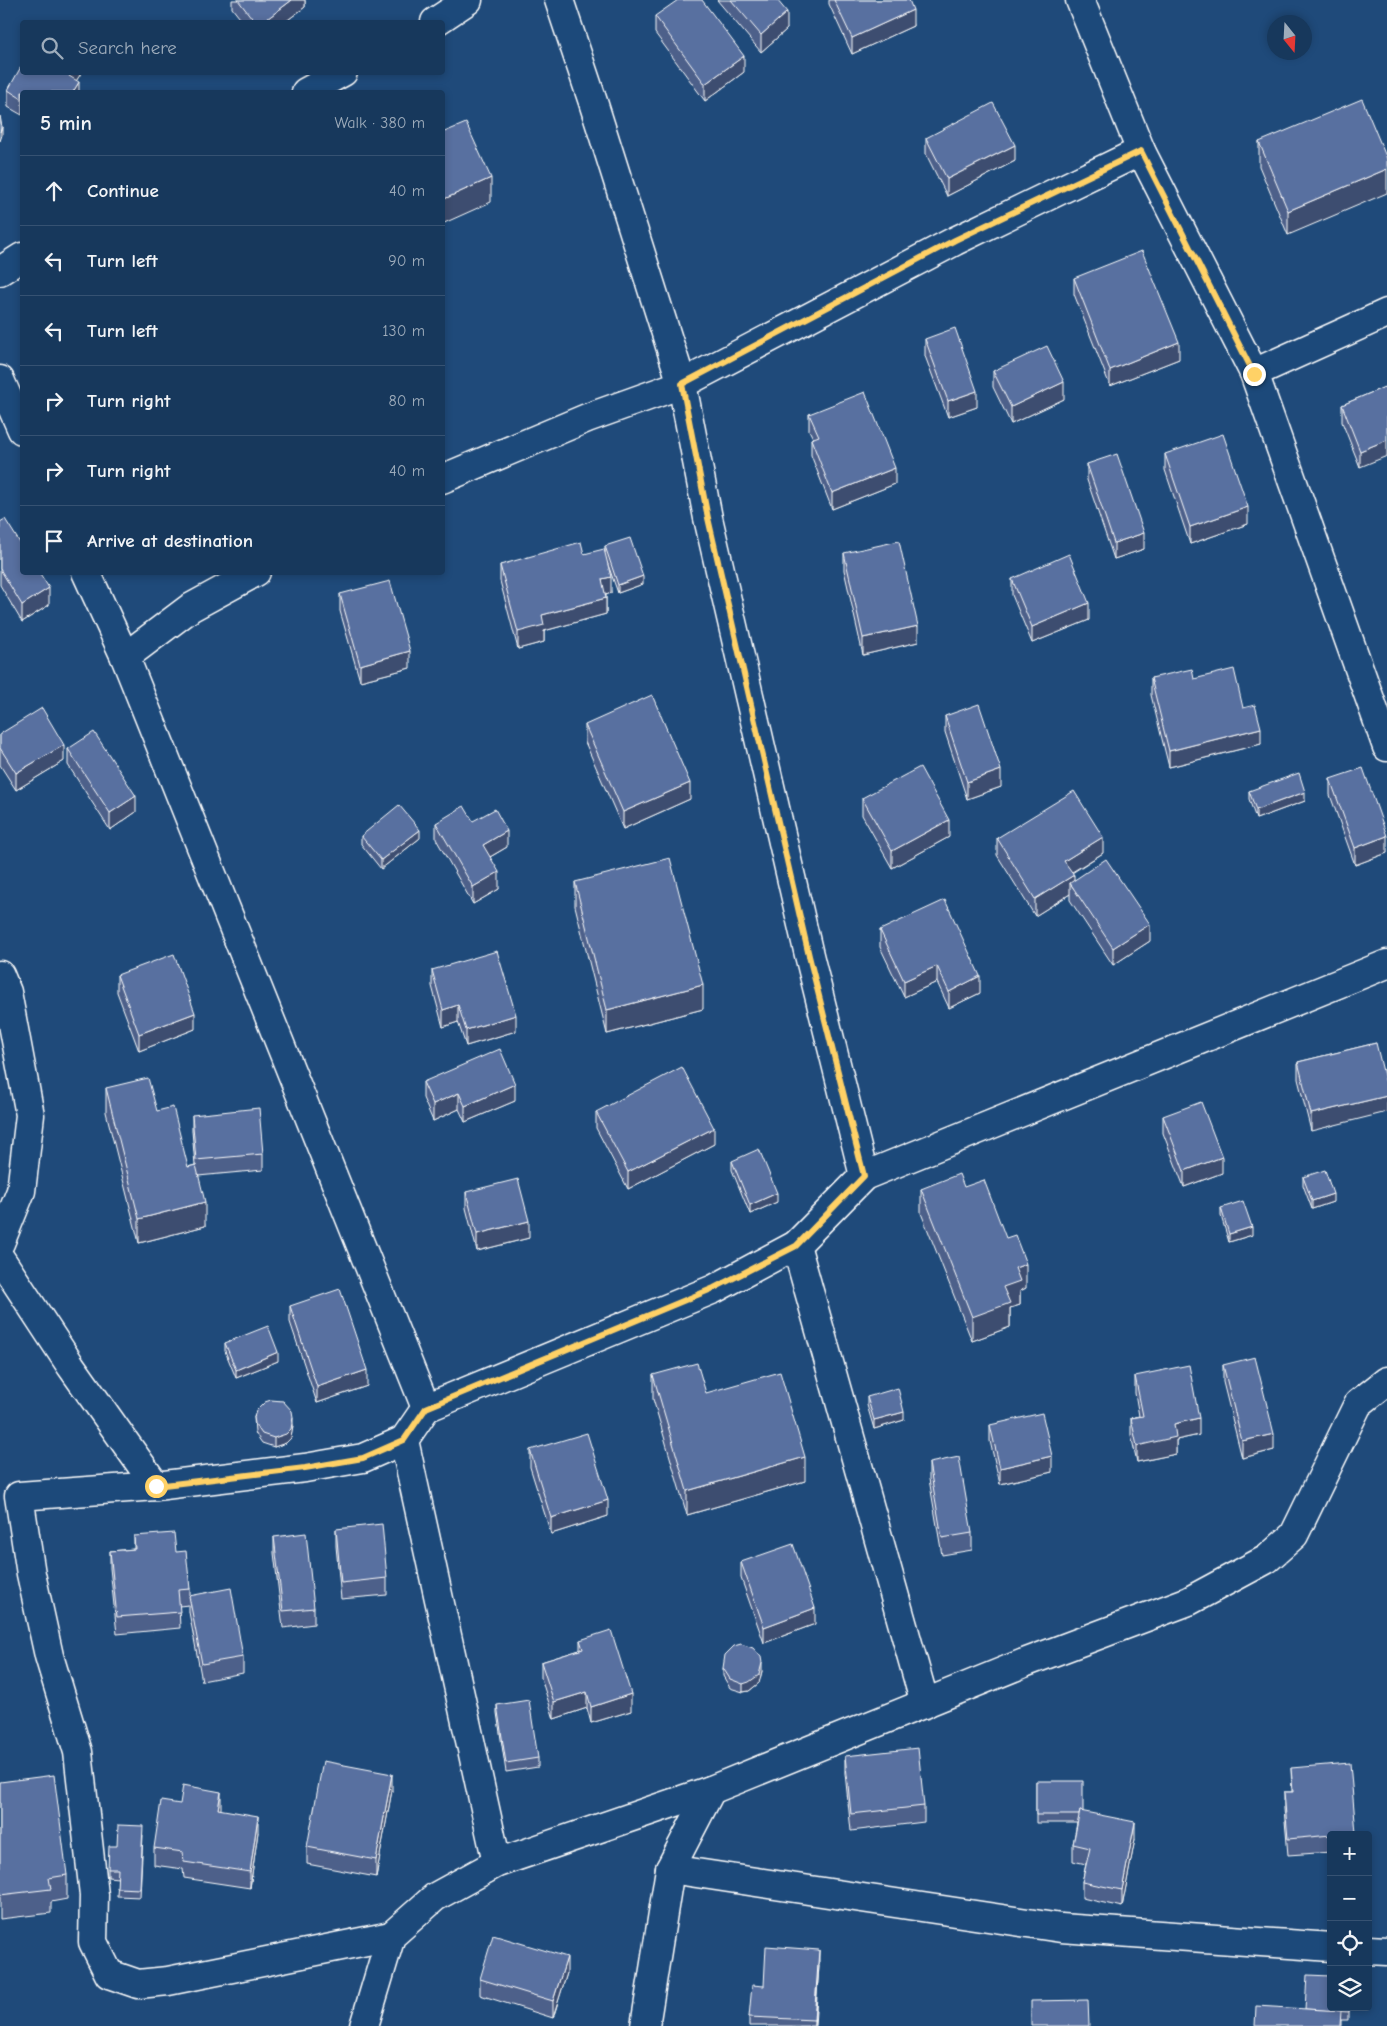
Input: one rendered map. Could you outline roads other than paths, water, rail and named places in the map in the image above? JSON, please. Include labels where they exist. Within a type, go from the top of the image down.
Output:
[{"type":"street","points":[[438,20],[468,0]]},
{"type":"street","points":[[559,0],[682,384],[708,518],[809,956],[864,1176]]},
{"type":"street","points":[[1080,0],[1141,151],[1254,374],[1387,747]]},
{"type":"street","points":[[310,90],[337,75]]},
{"type":"street","points":[[445,478],[587,418],[682,384],[955,240],[1141,151]]},
{"type":"street","points":[[0,271],[20,258]]},
{"type":"street","points":[[1254,374],[1387,313]]},
{"type":"street","points":[[0,380],[20,425]]},
{"type":"street","points":[[87,575],[125,658],[426,1408]]},
{"type":"street","points":[[125,658],[190,608],[250,575]]},
{"type":"street","points":[[1387,964],[864,1176],[796,1246],[714,1288],[426,1408],[404,1440],[363,1458],[305,1468],[156,1486],[19,1496],[32,1574],[49,1656],[78,1752],[94,1895],[93,1942],[109,1974],[138,1984],[168,1981],[391,1936],[435,1897],[497,1863],[711,1790],[1024,1663],[1189,1601],[1268,1559],[1294,1535],[1358,1404],[1387,1381]]},
{"type":"street","points":[[0,975],[7,992],[30,1116],[21,1191],[0,1243]]},
{"type":"street","points":[[796,1246],[925,1704]]},
{"type":"street","points":[[0,1258],[71,1366],[156,1486]]},
{"type":"street","points":[[404,1440],[497,1863]]},
{"type":"street","points":[[645,2026],[670,1869],[711,1790]]},
{"type":"street","points":[[670,1869],[1061,1928],[1327,1946]]},
{"type":"street","points":[[364,2026],[391,1936]]},
{"type":"street","points":[[1372,1950],[1387,1951]]}]
